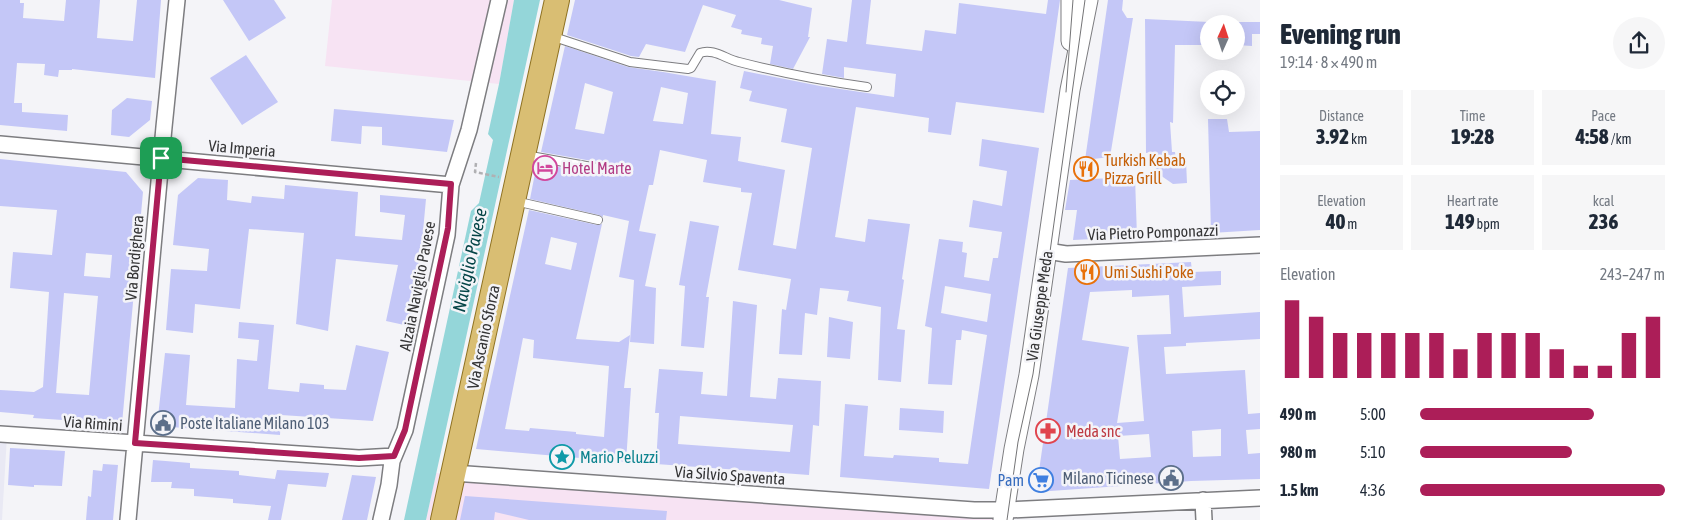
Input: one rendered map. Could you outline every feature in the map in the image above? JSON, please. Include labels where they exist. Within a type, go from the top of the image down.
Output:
[{"type":"main road","name":"Via Ascanio Sforza","points":[[443,520],[557,0]]},
{"type":"street","name":"Via Bordighera","points":[[128,520],[177,0]]},
{"type":"street","name":"Alzaia Naviglio Pavese","points":[[381,520],[394,456],[407,421],[448,228],[451,184],[469,130],[499,0]]},
{"type":"street","name":"Via Giuseppe Meda","points":[[1070,90],[1071,0]]},
{"type":"street","name":"Via Giuseppe Meda","points":[[1004,515],[1014,448],[1028,382],[1070,90],[1088,0]]},
{"type":"street","name":"Via Imperia","points":[[0,144],[451,184]]},
{"type":"street","name":"Via Pietro Pomponazzi","points":[[1047,251],[1066,254],[1260,245]]},
{"type":"street","name":"Via Rimini","points":[[0,434],[359,458],[394,456]]},
{"type":"street","name":"Via Silvio Spaventa","points":[[453,473],[974,510],[1004,515],[1203,500],[1260,498]]},
{"type":"street","points":[[1203,500],[1204,520]]},
{"type":"lane","points":[[549,35],[638,64],[688,69],[691,68],[700,53],[712,51],[733,61],[786,74],[867,87]]},
{"type":"lane","points":[[523,155],[614,170]]},
{"type":"lane","points":[[513,200],[598,220]]},
{"type":"path","points":[[476,163],[474,172],[504,178]]},
{"type":"shaded area","points":[[332,0],[514,0],[499,84],[325,66]]},
{"type":"shaded area","points":[[0,436],[7,436],[2,520],[0,520]]},
{"type":"shaded area","points":[[436,473],[1002,514],[1001,520],[426,520]]},
{"type":"water","name":"Naviglio Pavese","points":[[514,0],[540,0],[426,520],[404,520],[471,211],[479,203],[493,140],[488,134]]},
{"type":"building","points":[[0,0],[20,0],[20,3],[24,3],[23,18],[64,21],[66,0],[100,0],[97,38],[133,41],[137,0],[161,0],[155,78],[72,69],[59,70],[58,77],[44,75],[45,64],[17,63],[14,103],[22,103],[22,112],[68,115],[67,131],[0,125]]},
{"type":"building","points":[[223,0],[274,0],[286,18],[249,41]]},
{"type":"building","points":[[575,0],[779,0],[812,8],[808,37],[810,37],[793,69],[770,64],[773,46],[761,44],[762,38],[741,34],[742,30],[731,27],[736,15],[703,5],[685,52],[646,44],[639,57],[631,56],[567,35]]},
{"type":"building","points":[[852,0],[871,0],[866,44],[922,51],[925,30],[956,34],[959,3],[1046,14],[1048,0],[1060,0],[1044,113],[956,102],[951,135],[928,132],[929,118],[856,107],[835,237],[865,242],[868,219],[910,224],[897,329],[905,330],[901,382],[878,380],[881,307],[847,301],[849,291],[820,288],[817,315],[805,313],[802,355],[779,354],[782,309],[786,310],[791,279],[738,270],[752,193],[741,192],[741,188],[703,182],[707,160],[660,150],[653,185],[649,185],[639,231],[656,234],[645,286],[656,288],[654,344],[630,342],[634,280],[619,277],[629,221],[603,215],[603,217],[530,199],[537,163],[613,177],[619,172],[615,165],[541,152],[565,46],[628,67],[716,81],[711,134],[741,137],[738,161],[785,170],[773,245],[796,249],[812,148],[781,142],[787,109],[749,101],[752,91],[740,88],[744,71],[820,86],[894,97],[896,74],[844,67],[844,78],[822,74],[827,39],[847,42]],"holes":[[[585,83],[613,92],[604,134],[575,129]],[[661,87],[688,93],[683,124],[653,121]]]},
{"type":"building","points":[[1108,0],[1123,0],[1122,10],[1127,18],[1133,18],[1110,157],[1085,160]]},
{"type":"building","points":[[1145,19],[1200,22],[1200,45],[1175,45],[1173,123],[1170,122],[1172,152],[1175,152],[1176,161],[1186,161],[1187,183],[1173,184],[1160,175],[1156,169],[1152,152],[1146,153]]},
{"type":"building","points":[[1245,22],[1260,22],[1260,34],[1252,34],[1252,46],[1245,46]]},
{"type":"building","points":[[246,55],[278,102],[242,125],[210,78]]},
{"type":"building","points":[[127,98],[152,101],[150,120],[129,137],[111,135],[112,110]]},
{"type":"building","points":[[334,109],[454,120],[447,152],[382,145],[382,127],[362,126],[361,144],[331,141]]},
{"type":"building","points":[[1208,119],[1227,119],[1229,132],[1260,131],[1260,230],[1211,233]]},
{"type":"building","points":[[982,139],[1039,148],[989,489],[840,477],[845,404],[868,406],[864,456],[893,458],[894,455],[939,458],[939,462],[968,464],[987,335],[962,330],[961,340],[956,340],[952,385],[928,384],[932,328],[925,326],[939,239],[963,242],[962,252],[967,253],[964,277],[989,281],[993,258],[998,258],[1002,232],[969,227],[973,200],[1002,206],[1007,171],[979,166]],"holes":[[[945,286],[991,294],[987,322],[941,313]]]},
{"type":"building","points":[[0,159],[126,172],[143,192],[122,424],[33,418],[34,415],[0,412],[0,390],[34,392],[43,387],[49,292],[10,288],[13,252],[52,255],[57,210],[0,206]],"holes":[[[86,253],[112,255],[110,278],[84,276]],[[64,293],[98,296],[89,395],[56,393]]]},
{"type":"building","points":[[1135,177],[1137,237],[1073,240],[1077,210],[1065,210],[1070,180]]},
{"type":"building","points":[[198,178],[228,180],[227,200],[251,203],[252,196],[284,199],[285,185],[358,192],[355,236],[402,240],[405,215],[380,212],[380,195],[426,199],[422,242],[428,243],[409,326],[386,321],[398,265],[336,259],[328,331],[296,324],[304,233],[249,229],[240,309],[195,304],[193,333],[166,330],[171,269],[207,271],[209,249],[173,245],[178,195]]},
{"type":"building","points":[[529,210],[597,225],[602,224],[576,339],[619,342],[630,335],[624,388],[631,388],[626,462],[476,449]],"holes":[[[551,237],[577,243],[571,270],[545,264]],[[523,338],[534,340],[533,358],[609,366],[604,437],[576,434],[576,432],[530,428],[529,431],[505,429]]]},
{"type":"building","points":[[690,221],[719,226],[706,297],[709,297],[704,348],[681,346],[685,286],[679,285]]},
{"type":"building","points":[[1191,262],[1192,272],[1221,271],[1221,285],[1182,287],[1184,317],[1260,312],[1260,339],[1186,343],[1186,346],[1164,347],[1166,374],[1245,370],[1248,414],[1260,413],[1260,429],[1246,430],[1248,454],[1260,453],[1260,479],[1191,481],[1036,492],[1068,268]],"holes":[[[1132,290],[1132,297],[1169,295],[1171,334],[1137,335],[1144,421],[1117,423],[1129,347],[1082,340],[1090,292]],[[1221,429],[1221,456],[1193,457],[1192,431]],[[1149,434],[1151,457],[1120,459],[1118,436]]]},
{"type":"building","points":[[733,301],[757,305],[750,397],[776,399],[778,378],[821,381],[819,426],[813,425],[809,475],[656,464],[659,413],[655,413],[659,369],[703,372],[701,394],[727,396]],"holes":[[[680,416],[793,425],[790,452],[678,444]]]},
{"type":"building","points":[[829,317],[853,322],[850,359],[827,357]]},
{"type":"building","points":[[239,322],[274,325],[268,389],[299,392],[300,383],[324,385],[324,389],[346,390],[356,345],[389,352],[373,421],[281,415],[280,435],[157,426],[165,353],[190,355],[186,405],[235,408],[237,359],[257,361],[259,340],[238,338]]},
{"type":"building","points":[[900,408],[944,411],[943,433],[899,430]]},
{"type":"building","points":[[10,448],[65,451],[62,486],[34,485],[34,487],[8,485]]},
{"type":"building","points":[[153,460],[190,463],[190,468],[239,471],[239,475],[275,479],[277,470],[329,473],[326,487],[288,484],[281,520],[268,520],[271,506],[233,503],[233,499],[194,496],[194,489],[171,488],[172,482],[151,482]]},
{"type":"building","points":[[103,464],[118,465],[113,520],[86,520],[88,496],[91,497],[93,470],[102,471]]},
{"type":"building","points":[[352,475],[376,477],[367,520],[342,520]]},
{"type":"building","points":[[465,496],[667,511],[666,520],[529,520],[495,512],[494,520],[460,520]]},
{"type":"tram line","points":[[1066,92],[1073,0]]},
{"type":"tram line","points":[[1007,520],[1018,442],[1033,374],[1085,0]]},
{"type":"place","name":"Hotel Marte","points":[[545,168]]},
{"type":"place","name":"Turkish Kebab Pizza Grill","points":[[1086,169]]},
{"type":"place","name":"Umi Sushi Poke","points":[[1087,272]]},
{"type":"place","name":"Poste Italiane Milano 103","points":[[163,423]]},
{"type":"place","name":"Meda snc","points":[[1048,431]]},
{"type":"place","name":"Mario Peluzzi","points":[[562,457]]},
{"type":"place","name":"Milano Ticinese","points":[[1171,478]]},
{"type":"place","name":"Pam","points":[[1041,480]]},
{"type":"route","points":[[161,158],[451,184],[448,228],[405,430],[394,456],[359,458],[135,443],[161,158]]}]
